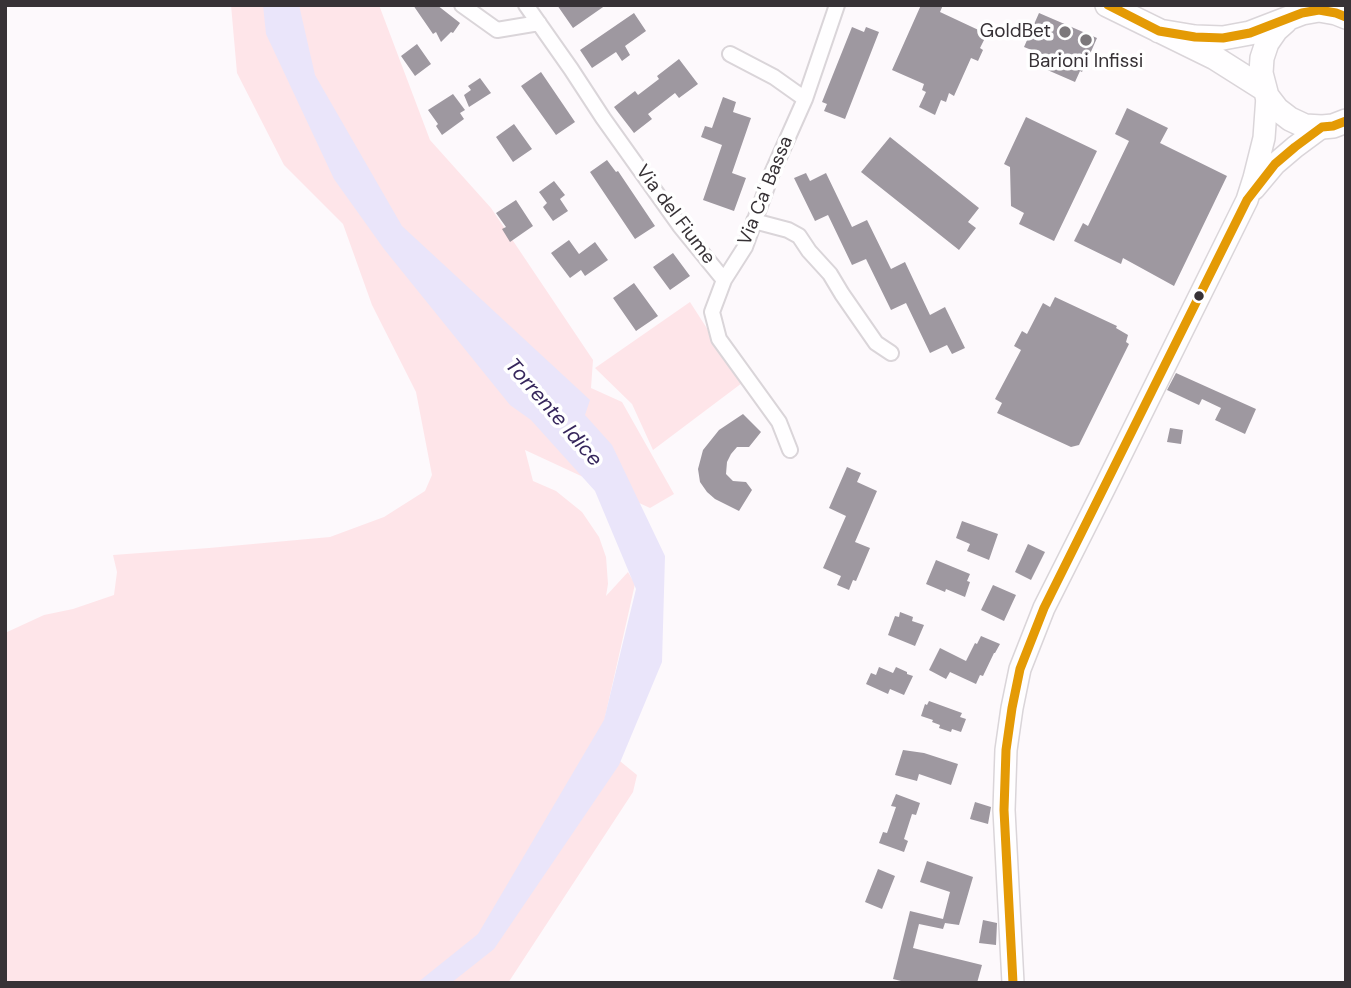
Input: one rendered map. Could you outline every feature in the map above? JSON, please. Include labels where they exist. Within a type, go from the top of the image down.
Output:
[{"type":"main road","points":[[1107,5],[1215,58],[1266,92],[1277,109],[1290,120],[1305,126],[1336,126]]},
{"type":"main road","points":[[1159,31],[1223,38],[1250,33],[1302,13],[1319,10],[1346,17]]},
{"type":"main road","points":[[1013,983],[1005,798],[1006,750],[1020,669],[1044,608],[1247,200],[1265,130],[1266,92],[1261,73],[1262,58],[1267,43],[1276,30],[1302,13]]},
{"type":"main road","points":[[1247,200],[1275,164],[1336,126]]},
{"type":"street","name":"Via del Fiume","points":[[526,5],[680,226],[724,280],[712,312],[719,339],[779,422],[790,450]]},
{"type":"street","name":"Via Ca' Bassa","points":[[724,280],[745,247],[772,173],[805,99],[837,5]]},
{"type":"street","points":[[472,8],[497,30],[539,23]]},
{"type":"street","points":[[730,54],[774,77],[805,99]]},
{"type":"street","points":[[754,221],[788,230],[799,236],[830,274],[876,344],[891,353]]},
{"type":"shaded area","points":[[231,5],[379,5],[430,140],[491,208],[593,360],[591,388],[622,402],[674,494],[650,508],[525,450],[533,481],[556,491],[582,512],[599,537],[606,557],[606,596],[628,572],[635,584],[599,744],[637,775],[633,792],[508,983],[5,983],[5,633],[44,615],[73,609],[114,595],[117,572],[113,555],[330,537],[384,517],[425,491],[432,475],[416,392],[372,305],[343,224],[284,165],[237,73]]},
{"type":"shaded area","points":[[690,302],[742,383],[653,450],[632,404],[595,368]]},
{"type":"water","name":"Torrente Idice","points":[[263,5],[299,5],[315,75],[402,226],[590,400],[585,415],[612,445],[665,556],[662,662],[619,765],[494,949],[451,983],[417,983],[478,934],[604,720],[636,589],[595,491],[531,420],[510,405],[384,249],[334,179],[266,34]]},
{"type":"building","points":[[413,5],[437,5],[460,23],[453,33],[441,42]]},
{"type":"building","points":[[557,5],[606,5],[573,28]]},
{"type":"building","points":[[921,5],[943,5],[940,12],[987,34],[980,48],[983,50],[978,61],[971,58],[954,96],[949,93],[946,102],[941,100],[935,115],[919,107],[926,92],[922,90],[924,84],[892,70]]},
{"type":"building","points":[[634,13],[646,31],[625,46],[630,55],[622,61],[616,52],[592,68],[580,50]]},
{"type":"building","points":[[1039,13],[1097,38],[1075,82],[1029,62],[1034,51],[1024,47]]},
{"type":"building","points":[[852,27],[864,32],[866,27],[879,32],[845,119],[824,111],[827,104],[822,102]]},
{"type":"building","points":[[417,44],[431,64],[415,76],[401,56]]},
{"type":"building","points":[[679,59],[698,84],[679,98],[675,93],[648,114],[652,119],[634,133],[614,107],[635,91],[638,95]]},
{"type":"building","points":[[541,72],[575,122],[556,135],[521,86]]},
{"type":"building","points":[[480,78],[491,93],[469,107],[464,95],[471,90],[468,86]]},
{"type":"building","points":[[453,94],[465,110],[460,113],[464,119],[442,135],[428,110]]},
{"type":"building","points":[[723,97],[736,102],[733,112],[751,118],[732,173],[746,178],[734,211],[703,200],[722,145],[701,137],[705,126],[712,128]]},
{"type":"building","points":[[1127,108],[1168,128],[1160,143],[1227,176],[1174,286],[1123,258],[1121,264],[1074,241],[1083,223],[1088,226],[1129,141],[1115,134]]},
{"type":"building","points":[[1026,117],[1097,151],[1054,241],[1019,224],[1024,213],[1011,206],[1010,167],[1004,164]]},
{"type":"building","points":[[514,124],[532,149],[513,162],[496,137]]},
{"type":"building","points":[[890,137],[979,208],[968,222],[976,228],[959,250],[861,172]]},
{"type":"building","points":[[607,160],[616,172],[618,171],[655,226],[635,239],[590,172]]},
{"type":"building","points":[[806,173],[810,181],[826,173],[852,227],[867,220],[891,269],[905,262],[930,315],[945,307],[965,348],[952,354],[947,345],[930,353],[906,303],[891,310],[866,259],[852,265],[828,215],[815,221],[794,178]]},
{"type":"building","points":[[554,181],[565,195],[560,199],[568,211],[553,221],[543,207],[547,203],[539,192]]},
{"type":"building","points":[[516,200],[533,226],[510,242],[502,229],[506,227],[496,213]]},
{"type":"building","points":[[569,240],[579,254],[595,242],[608,260],[585,276],[581,270],[570,278],[551,253]]},
{"type":"building","points":[[673,253],[690,276],[670,290],[653,267]]},
{"type":"building","points":[[634,283],[658,316],[636,331],[613,298]]},
{"type":"building","points":[[1055,297],[1117,326],[1116,328],[1128,335],[1126,342],[1129,344],[1079,445],[1071,447],[997,413],[1002,403],[995,399],[1021,350],[1014,346],[1022,331],[1027,334],[1043,303],[1050,307]]},
{"type":"building","points":[[1176,373],[1256,409],[1245,434],[1215,420],[1221,408],[1202,399],[1199,405],[1167,390]]},
{"type":"building","points":[[743,414],[761,432],[749,447],[737,447],[727,462],[726,474],[733,481],[746,482],[752,490],[739,511],[707,492],[700,482],[698,469],[703,450],[719,430]]},
{"type":"building","points":[[1170,428],[1183,430],[1181,444],[1167,442]]},
{"type":"building","points":[[847,467],[861,473],[857,482],[877,491],[855,542],[870,548],[856,581],[853,580],[849,590],[837,585],[841,576],[823,568],[846,516],[829,508]]},
{"type":"building","points":[[962,521],[998,534],[989,560],[967,551],[970,544],[956,538]]},
{"type":"building","points":[[1028,544],[1045,552],[1031,580],[1015,572]]},
{"type":"building","points":[[936,560],[970,574],[965,597],[926,584]]},
{"type":"building","points":[[993,585],[1016,595],[1004,621],[981,610]]},
{"type":"building","points":[[900,612],[913,617],[912,621],[924,625],[915,646],[888,635],[895,616],[899,617]]},
{"type":"building","points":[[981,636],[1000,644],[976,684],[950,672],[946,679],[929,670],[940,648],[966,661]]},
{"type":"building","points":[[879,667],[893,673],[896,667],[913,676],[904,695],[890,689],[888,694],[866,684],[871,673],[876,675]]},
{"type":"building","points":[[929,701],[962,713],[960,717],[966,719],[961,732],[939,728],[940,725],[932,722],[933,720],[921,716],[925,704]]},
{"type":"building","points":[[903,750],[924,753],[958,764],[951,785],[919,774],[917,781],[895,775]]},
{"type":"building","points":[[896,794],[920,803],[916,815],[912,814],[904,839],[908,841],[904,852],[879,843],[883,832],[887,833],[896,807],[891,806]]},
{"type":"building","points":[[975,802],[991,807],[988,824],[970,819]]},
{"type":"building","points":[[927,861],[973,877],[959,925],[945,923],[943,929],[919,924],[913,948],[982,965],[977,983],[909,983],[893,979],[910,911],[943,919],[950,892],[920,882]]},
{"type":"building","points":[[878,869],[895,876],[882,909],[865,902]]},
{"type":"building","points":[[983,920],[997,923],[996,945],[979,943]]},
{"type":"transit line","points":[[1108,5],[1159,31],[1195,37],[1223,38],[1250,33],[1302,13],[1319,10],[1346,17]]},
{"type":"transit line","points":[[1013,983],[1004,810],[1006,750],[1020,669],[1044,608],[1247,200],[1275,164],[1295,147],[1322,127],[1346,121]]},
{"type":"place","name":"GoldBet","points":[[1065,32]]},
{"type":"place","name":"Barioni Infissi","points":[[1086,40]]}]
